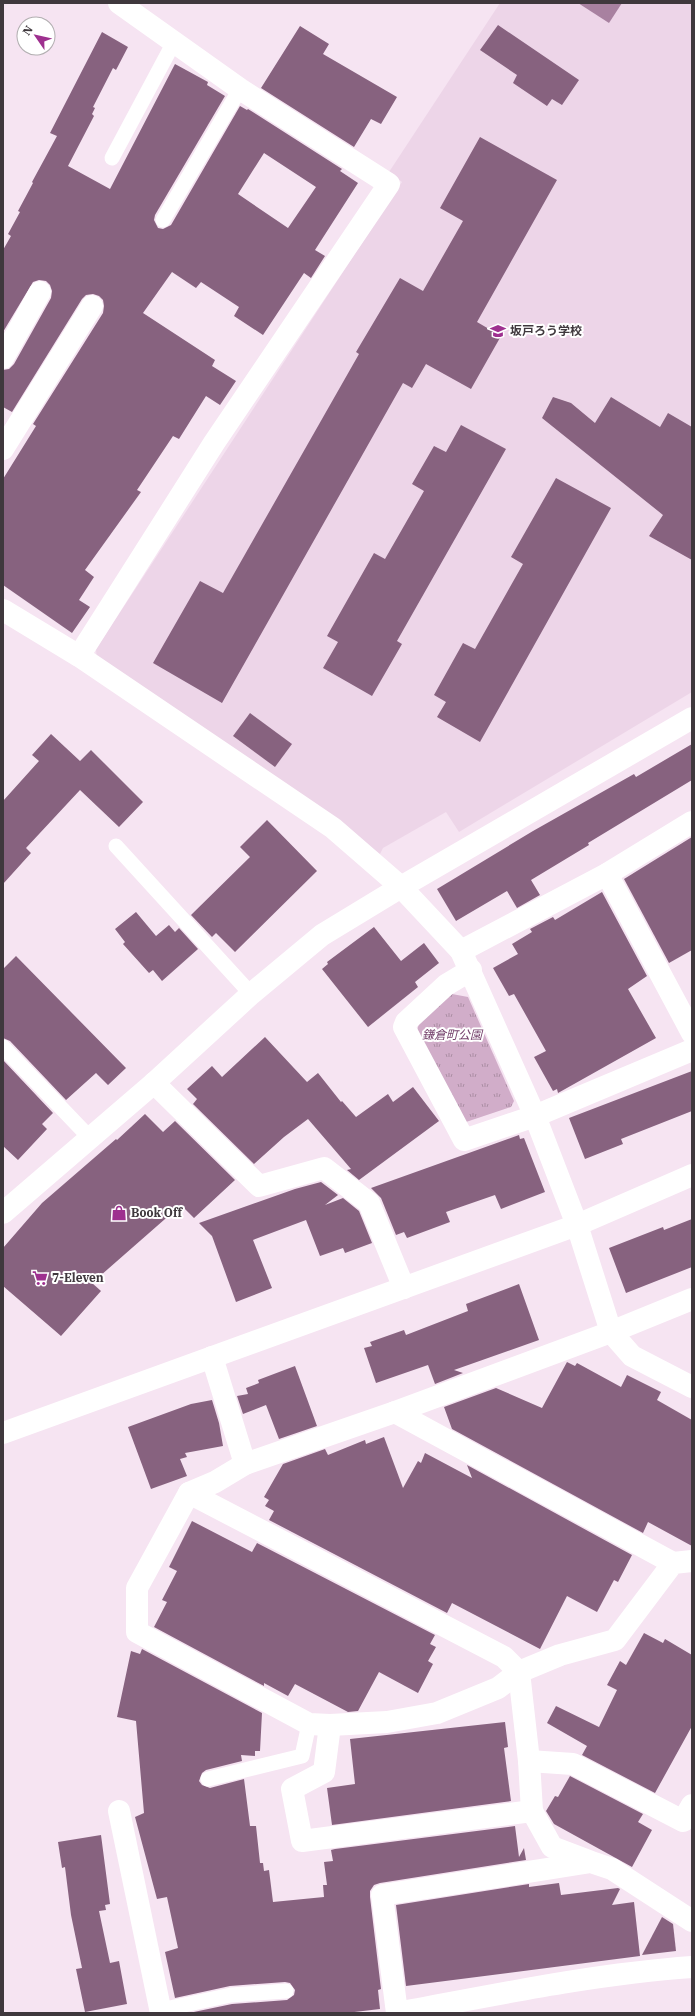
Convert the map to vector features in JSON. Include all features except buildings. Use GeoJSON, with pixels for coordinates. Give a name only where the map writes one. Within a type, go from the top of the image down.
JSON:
{"type":"FeatureCollection","features":[{"type":"Feature","properties":{"kind":"street"},"geometry":{"type":"LineString","coordinates":[[79,656],[214,444],[389,184],[240,89],[119,3]]}},
{"type":"Feature","properties":{"kind":"street"},"geometry":{"type":"LineString","coordinates":[[3,358],[40,292]]}},
{"type":"Feature","properties":{"kind":"street"},"geometry":{"type":"LineString","coordinates":[[3,449],[92,306]]}},
{"type":"Feature","properties":{"kind":"street"},"geometry":{"type":"LineString","coordinates":[[3,610],[79,656],[333,828],[401,886],[461,951],[471,970],[535,1116],[577,1225],[611,1332],[632,1356],[692,1388]]}},
{"type":"Feature","properties":{"kind":"street"},"geometry":{"type":"LineString","coordinates":[[3,1213],[154,1083],[251,994],[322,935],[401,886],[692,719]]}},
{"type":"Feature","properties":{"kind":"street"},"geometry":{"type":"LineString","coordinates":[[461,951],[607,874],[692,822]]}},
{"type":"Feature","properties":{"kind":"street"},"geometry":{"type":"LineString","coordinates":[[607,874],[692,1033]]}},
{"type":"Feature","properties":{"kind":"street"},"geometry":{"type":"LineString","coordinates":[[471,970],[446,985],[406,1022],[404,1027],[464,1140],[535,1116],[692,1050]]}},
{"type":"Feature","properties":{"kind":"street"},"geometry":{"type":"LineString","coordinates":[[154,1083],[259,1186],[324,1168],[369,1203],[404,1288]]}},
{"type":"Feature","properties":{"kind":"street"},"geometry":{"type":"LineString","coordinates":[[3,1433],[577,1225],[692,1176]]}},
{"type":"Feature","properties":{"kind":"street"},"geometry":{"type":"LineString","coordinates":[[395,1412],[682,1562],[615,1640],[560,1655],[519,1672],[498,1688],[437,1713],[387,1722],[330,1725],[309,1724],[137,1632],[137,1588],[189,1493],[215,1482],[245,1464],[395,1412],[611,1332],[692,1299]]}},
{"type":"Feature","properties":{"kind":"street"},"geometry":{"type":"LineString","coordinates":[[212,1357],[245,1464]]}},
{"type":"Feature","properties":{"kind":"street"},"geometry":{"type":"LineString","coordinates":[[189,1493],[504,1657],[519,1672],[529,1761],[532,1811],[552,1847],[612,1869],[692,1921]]}},
{"type":"Feature","properties":{"kind":"street"},"geometry":{"type":"LineString","coordinates":[[330,1725],[324,1772],[292,1789],[302,1841],[532,1811]]}},
{"type":"Feature","properties":{"kind":"street"},"geometry":{"type":"LineString","coordinates":[[529,1761],[573,1764],[683,1821],[692,1805]]}},
{"type":"Feature","properties":{"kind":"street"},"geometry":{"type":"LineString","coordinates":[[119,1811],[160,2011]]}},
{"type":"Feature","properties":{"kind":"street"},"geometry":{"type":"LineString","coordinates":[[591,1862],[382,1895],[397,2013],[648,1970],[692,1967]]}},
{"type":"Feature","properties":{"kind":"lane"},"geometry":{"type":"LineString","coordinates":[[112,158],[174,42]]}},
{"type":"Feature","properties":{"kind":"lane"},"geometry":{"type":"LineString","coordinates":[[163,220],[240,89]]}},
{"type":"Feature","properties":{"kind":"lane"},"geometry":{"type":"LineString","coordinates":[[116,846],[251,994]]}},
{"type":"Feature","properties":{"kind":"lane"},"geometry":{"type":"LineString","coordinates":[[3,1047],[90,1138]]}},
{"type":"Feature","properties":{"kind":"lane"},"geometry":{"type":"LineString","coordinates":[[208,1779],[302,1756],[309,1724]]}},
{"type":"Feature","properties":{"kind":"lane"},"geometry":{"type":"LineString","coordinates":[[160,2011],[231,1995],[286,1991]]}},
{"type":"Feature","properties":{"kind":"shaded area","name":"坂戸ろう学校"},"geometry":{"type":"Polygon","coordinates":[[[500,3],[692,3],[692,692],[459,832],[446,812],[383,848],[380,854],[97,660],[96,649],[402,182],[389,172],[500,3]]]}},
{"type":"Feature","properties":{"kind":"shaded area"},"geometry":{"type":"Polygon","coordinates":[[[578,3],[622,3],[609,23],[578,3]]]}},
{"type":"Feature","properties":{"kind":"green space","name":"鎌倉町公園"},"geometry":{"type":"Polygon","coordinates":[[[452,994],[468,997],[514,1101],[511,1107],[466,1122],[416,1034],[420,1020],[452,994]]]}},
{"type":"Feature","properties":{"kind":"place","name":"坂戸ろう学校"},"geometry":{"type":"Point","coordinates":[498,331]}},
{"type":"Feature","properties":{"kind":"place","name":"Book Off"},"geometry":{"type":"Point","coordinates":[119,1213]}},
{"type":"Feature","properties":{"kind":"place","name":"7-Eleven"},"geometry":{"type":"Point","coordinates":[40,1278]}}]}
